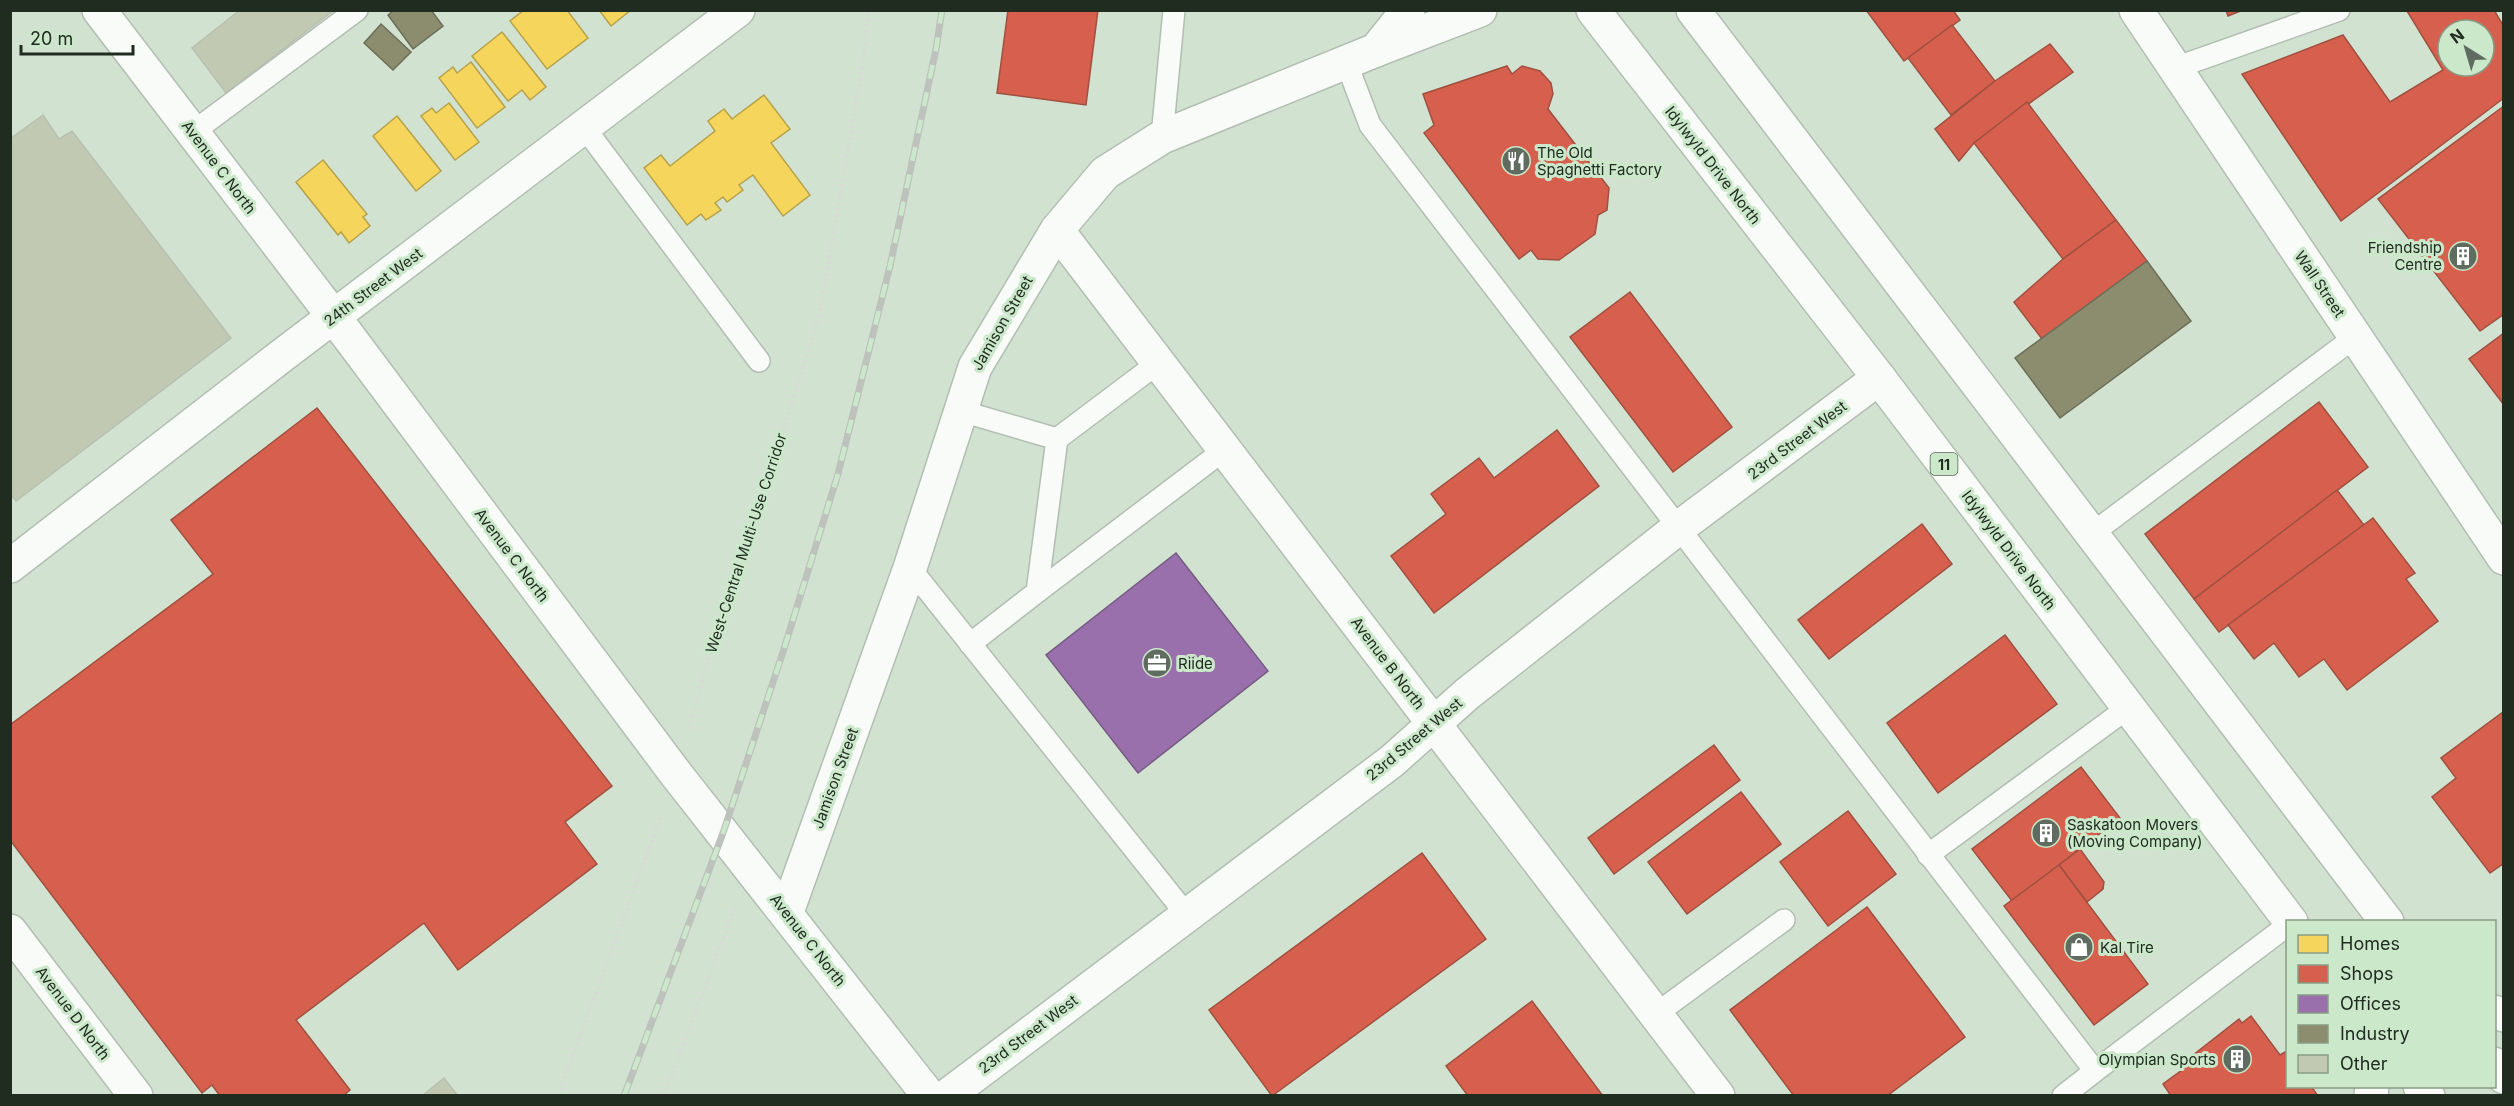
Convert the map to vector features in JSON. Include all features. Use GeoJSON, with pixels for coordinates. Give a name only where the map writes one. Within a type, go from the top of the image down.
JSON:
{"type":"FeatureCollection","features":[{"type":"Feature","properties":{"kind":"street","name":"Avenue C North"},"geometry":{"type":"LineString","coordinates":[[99,10],[334,317],[676,774],[929,1095]]}},
{"type":"Feature","properties":{"kind":"street","name":"24th Street West"},"geometry":{"type":"LineString","coordinates":[[10,566],[738,10]]}},
{"type":"Feature","properties":{"kind":"street"},"geometry":{"type":"LineString","coordinates":[[1376,50],[1408,10]]}},
{"type":"Feature","properties":{"kind":"street","name":"Jamison Street"},"geometry":{"type":"LineString","coordinates":[[787,912],[910,568],[975,367],[1057,230],[1105,173],[1162,137],[1480,10]]}},
{"type":"Feature","properties":{"kind":"street","name":"Idylwyld Drive North"},"geometry":{"type":"LineString","coordinates":[[1593,10],[1878,378],[2290,920]]}},
{"type":"Feature","properties":{"kind":"street"},"geometry":{"type":"LineString","coordinates":[[1693,10],[2090,535],[2386,920]]}},
{"type":"Feature","properties":{"kind":"street","name":"Wall Street"},"geometry":{"type":"LineString","coordinates":[[2136,10],[2504,558]]}},
{"type":"Feature","properties":{"kind":"street","name":"Avenue B North"},"geometry":{"type":"LineString","coordinates":[[1057,230],[1718,1095]]}},
{"type":"Feature","properties":{"kind":"street","name":"23rd Street West"},"geometry":{"type":"LineString","coordinates":[[946,1095],[1392,761],[1467,694],[1677,529],[1878,378]]}},
{"type":"Feature","properties":{"kind":"street","name":"Avenue D North"},"geometry":{"type":"LineString","coordinates":[[10,931],[136,1095]]}},
{"type":"Feature","properties":{"kind":"lane"},"geometry":{"type":"LineString","coordinates":[[193,132],[357,10]]}},
{"type":"Feature","properties":{"kind":"lane"},"geometry":{"type":"LineString","coordinates":[[1162,137],[1174,10]]}},
{"type":"Feature","properties":{"kind":"lane"},"geometry":{"type":"LineString","coordinates":[[2175,68],[2338,10]]}},
{"type":"Feature","properties":{"kind":"lane"},"geometry":{"type":"LineString","coordinates":[[1346,62],[1370,125],[2094,1071]]}},
{"type":"Feature","properties":{"kind":"lane"},"geometry":{"type":"LineString","coordinates":[[584,127],[759,360]]}},
{"type":"Feature","properties":{"kind":"lane"},"geometry":{"type":"LineString","coordinates":[[2090,535],[2355,337]]}},
{"type":"Feature","properties":{"kind":"lane"},"geometry":{"type":"LineString","coordinates":[[1037,592],[1057,439],[1158,363]]}},
{"type":"Feature","properties":{"kind":"lane"},"geometry":{"type":"LineString","coordinates":[[961,411],[1057,439]]}},
{"type":"Feature","properties":{"kind":"lane"},"geometry":{"type":"LineString","coordinates":[[970,644],[1224,450]]}},
{"type":"Feature","properties":{"kind":"lane"},"geometry":{"type":"LineString","coordinates":[[910,568],[1186,914]]}},
{"type":"Feature","properties":{"kind":"lane"},"geometry":{"type":"LineString","coordinates":[[1928,855],[2129,707]]}},
{"type":"Feature","properties":{"kind":"lane"},"geometry":{"type":"LineString","coordinates":[[1656,1014],[1784,920]]}},
{"type":"Feature","properties":{"kind":"lane"},"geometry":{"type":"LineString","coordinates":[[2063,1095],[2286,927]]}},
{"type":"Feature","properties":{"kind":"path","name":"West-Central Multi-Use Corridor"},"geometry":{"type":"LineString","coordinates":[[558,1095],[676,774],[724,600],[794,401],[820,312],[862,69],[868,10]]}},
{"type":"Feature","properties":{"kind":"path"},"geometry":{"type":"LineString","coordinates":[[664,1095],[750,866]]}},
{"type":"Feature","properties":{"kind":"building: Homes"},"geometry":{"type":"Polygon","coordinates":[[[524,10],[567,10],[588,38],[547,69],[510,21],[524,10]]]}},
{"type":"Feature","properties":{"kind":"building: Homes"},"geometry":{"type":"Polygon","coordinates":[[[599,10],[631,10],[611,26],[599,10]]]}},
{"type":"Feature","properties":{"kind":"building: Homes"},"geometry":{"type":"Polygon","coordinates":[[[502,32],[546,87],[530,100],[522,90],[508,101],[472,56],[502,32]]]}},
{"type":"Feature","properties":{"kind":"building: Homes"},"geometry":{"type":"Polygon","coordinates":[[[471,62],[505,107],[477,128],[439,78],[453,67],[457,73],[471,62]]]}},
{"type":"Feature","properties":{"kind":"building: Homes"},"geometry":{"type":"Polygon","coordinates":[[[764,95],[790,129],[771,143],[810,195],[783,216],[753,175],[739,185],[743,190],[727,202],[723,197],[715,203],[721,210],[706,220],[701,214],[687,225],[644,168],[661,155],[670,166],[715,131],[708,121],[724,109],[732,119],[764,95]]]}},
{"type":"Feature","properties":{"kind":"building: Homes"},"geometry":{"type":"Polygon","coordinates":[[[449,103],[479,142],[455,160],[421,116],[432,108],[436,113],[449,103]]]}},
{"type":"Feature","properties":{"kind":"building: Homes"},"geometry":{"type":"Polygon","coordinates":[[[397,116],[441,171],[416,191],[373,136],[397,116]]]}},
{"type":"Feature","properties":{"kind":"building: Homes"},"geometry":{"type":"Polygon","coordinates":[[[323,160],[367,214],[363,217],[370,226],[349,243],[341,232],[338,235],[296,182],[323,160]]]}},
{"type":"Feature","properties":{"kind":"building: Shops"},"geometry":{"type":"Polygon","coordinates":[[[1008,10],[1098,10],[1086,105],[997,93],[1008,10]]]}},
{"type":"Feature","properties":{"kind":"building: Shops"},"geometry":{"type":"Polygon","coordinates":[[[1866,10],[1953,10],[1960,20],[1904,61],[1866,10]]]}},
{"type":"Feature","properties":{"kind":"building: Shops"},"geometry":{"type":"Polygon","coordinates":[[[2226,10],[2243,10],[2228,16],[2226,10]]]}},
{"type":"Feature","properties":{"kind":"building: Shops"},"geometry":{"type":"Polygon","coordinates":[[[2494,10],[2504,27],[2504,98],[2341,221],[2242,74],[2343,35],[2390,102],[2436,74],[2436,78],[2496,78],[2496,18],[2436,18],[2436,59],[2407,11],[2494,10]]]}},
{"type":"Feature","properties":{"kind":"building: Shops"},"geometry":{"type":"Polygon","coordinates":[[[1952,25],[1995,81],[1951,115],[1908,58],[1952,25]]]}},
{"type":"Feature","properties":{"kind":"building: Shops"},"geometry":{"type":"Polygon","coordinates":[[[2050,44],[2073,72],[1974,143],[1959,161],[1935,129],[1995,81],[2050,44]]]}},
{"type":"Feature","properties":{"kind":"building: Shops","name":"The Old Spaghetti Factory"},"geometry":{"type":"Polygon","coordinates":[[[1507,66],[1512,74],[1522,66],[1540,71],[1551,83],[1553,94],[1548,109],[1609,188],[1607,210],[1598,215],[1595,234],[1559,260],[1538,259],[1531,250],[1519,259],[1424,133],[1434,125],[1423,94],[1507,66]]]}},
{"type":"Feature","properties":{"kind":"building: Shops"},"geometry":{"type":"Polygon","coordinates":[[[2027,102],[2116,220],[2063,259],[1974,143],[2027,102]]]}},
{"type":"Feature","properties":{"kind":"building: Shops","name":"Friendship Centre"},"geometry":{"type":"Polygon","coordinates":[[[2504,106],[2504,314],[2480,331],[2378,199],[2504,106]]]}},
{"type":"Feature","properties":{"kind":"building: Shops"},"geometry":{"type":"Polygon","coordinates":[[[2116,220],[2147,261],[2042,339],[2014,302],[2063,259],[2116,220]]]}},
{"type":"Feature","properties":{"kind":"building: Shops"},"geometry":{"type":"Polygon","coordinates":[[[1630,292],[1732,427],[1673,472],[1570,337],[1630,292]]]}},
{"type":"Feature","properties":{"kind":"building: Shops"},"geometry":{"type":"Polygon","coordinates":[[[2504,333],[2504,405],[2469,359],[2504,333]]]}},
{"type":"Feature","properties":{"kind":"building: Shops"},"geometry":{"type":"Polygon","coordinates":[[[2319,402],[2368,467],[2194,599],[2145,534],[2319,402]]]}},
{"type":"Feature","properties":{"kind":"building: Shops"},"geometry":{"type":"Polygon","coordinates":[[[317,408],[612,786],[565,822],[597,864],[458,970],[424,923],[296,1020],[350,1090],[343,1096],[220,1096],[212,1085],[202,1093],[10,840],[10,725],[213,574],[171,520],[317,408]]]}},
{"type":"Feature","properties":{"kind":"building: Shops"},"geometry":{"type":"Polygon","coordinates":[[[1557,430],[1599,486],[1434,613],[1391,556],[1446,514],[1431,494],[1479,458],[1494,478],[1557,430]]]}},
{"type":"Feature","properties":{"kind":"building: Shops"},"geometry":{"type":"Polygon","coordinates":[[[2337,490],[2364,525],[2219,632],[2194,599],[2337,490]]]}},
{"type":"Feature","properties":{"kind":"building: Shops"},"geometry":{"type":"Polygon","coordinates":[[[2373,518],[2415,573],[2406,579],[2438,621],[2347,690],[2324,659],[2299,677],[2274,643],[2254,659],[2228,625],[2373,518]]]}},
{"type":"Feature","properties":{"kind":"building: Shops"},"geometry":{"type":"Polygon","coordinates":[[[1922,524],[1952,564],[1829,659],[1798,620],[1922,524]]]}},
{"type":"Feature","properties":{"kind":"building: Shops"},"geometry":{"type":"Polygon","coordinates":[[[2005,635],[2057,704],[1938,793],[1887,723],[2005,635]]]}},
{"type":"Feature","properties":{"kind":"building: Shops"},"geometry":{"type":"Polygon","coordinates":[[[2503,712],[2504,863],[2490,873],[2432,797],[2456,778],[2441,758],[2503,712]]]}},
{"type":"Feature","properties":{"kind":"building: Shops"},"geometry":{"type":"Polygon","coordinates":[[[1714,745],[1740,780],[1614,874],[1588,838],[1714,745]]]}},
{"type":"Feature","properties":{"kind":"building: Shops","name":"Saskatoon Movers (Moving Company)"},"geometry":{"type":"Polygon","coordinates":[[[2081,767],[2120,818],[2012,901],[1972,849],[2081,767]]]}},
{"type":"Feature","properties":{"kind":"building: Shops"},"geometry":{"type":"Polygon","coordinates":[[[1741,792],[1781,844],[1687,914],[1648,862],[1741,792]]]}},
{"type":"Feature","properties":{"kind":"building: Shops"},"geometry":{"type":"Polygon","coordinates":[[[1848,811],[1896,874],[1828,926],[1780,862],[1848,811]]]}},
{"type":"Feature","properties":{"kind":"building: Shops"},"geometry":{"type":"Polygon","coordinates":[[[2080,849],[2104,882],[2103,889],[2087,902],[2059,865],[2080,849]]]}},
{"type":"Feature","properties":{"kind":"building: Shops"},"geometry":{"type":"Polygon","coordinates":[[[1422,853],[1486,939],[1272,1096],[1209,1010],[1422,853]]]}},
{"type":"Feature","properties":{"kind":"building: Shops"},"geometry":{"type":"Polygon","coordinates":[[[2059,865],[2148,984],[2094,1025],[2004,906],[2059,865]]]}},
{"type":"Feature","properties":{"kind":"building: Shops"},"geometry":{"type":"Polygon","coordinates":[[[1867,907],[1965,1037],[1887,1096],[1794,1096],[1730,1010],[1867,907]]]}},
{"type":"Feature","properties":{"kind":"building: Shops"},"geometry":{"type":"Polygon","coordinates":[[[1532,1001],[1603,1096],[1468,1096],[1446,1066],[1532,1001]]]}},
{"type":"Feature","properties":{"kind":"building: Shops","name":"Olympian Sports"},"geometry":{"type":"Polygon","coordinates":[[[2251,1016],[2280,1055],[2286,1053],[2286,1088],[2312,1088],[2318,1096],[2171,1096],[2163,1084],[2186,1067],[2183,1063],[2239,1019],[2242,1023],[2251,1016]]]}},
{"type":"Feature","properties":{"kind":"building: Offices","name":"Riide"},"geometry":{"type":"Polygon","coordinates":[[[1176,553],[1268,671],[1138,773],[1046,655],[1176,553]]]}},
{"type":"Feature","properties":{"kind":"building: Industry"},"geometry":{"type":"Polygon","coordinates":[[[394,10],[431,10],[443,26],[413,49],[388,15],[394,10]]]}},
{"type":"Feature","properties":{"kind":"building: Industry"},"geometry":{"type":"Polygon","coordinates":[[[381,24],[411,52],[393,70],[364,43],[381,24]]]}},
{"type":"Feature","properties":{"kind":"building: Industry"},"geometry":{"type":"Polygon","coordinates":[[[2147,261],[2191,321],[2060,418],[2015,358],[2147,261]]]}},
{"type":"Feature","properties":{"kind":"building: Other"},"geometry":{"type":"Polygon","coordinates":[[[240,10],[334,10],[226,93],[192,48],[240,10]]]}},
{"type":"Feature","properties":{"kind":"building: Other"},"geometry":{"type":"Polygon","coordinates":[[[43,115],[59,139],[72,131],[231,338],[16,501],[10,494],[10,139],[43,115]]]}},
{"type":"Feature","properties":{"kind":"building: Other"},"geometry":{"type":"Polygon","coordinates":[[[444,1078],[458,1096],[422,1096],[444,1078]]]}},
{"type":"Feature","properties":{"kind":"railway"},"geometry":{"type":"LineString","coordinates":[[624,1096],[723,833],[783,652],[838,474],[890,266],[936,49],[942,10]]}},
{"type":"Feature","properties":{"kind":"place","name":"The Old Spaghetti Factory"},"geometry":{"type":"Point","coordinates":[1516,161]}},
{"type":"Feature","properties":{"kind":"place","name":"Friendship Centre"},"geometry":{"type":"Point","coordinates":[2463,256]}},
{"type":"Feature","properties":{"kind":"place","name":"Riide"},"geometry":{"type":"Point","coordinates":[1157,663]}},
{"type":"Feature","properties":{"kind":"place","name":"Saskatoon Movers (Moving Company)"},"geometry":{"type":"Point","coordinates":[2046,833]}},
{"type":"Feature","properties":{"kind":"place","name":"Kal Tire"},"geometry":{"type":"Point","coordinates":[2079,947]}},
{"type":"Feature","properties":{"kind":"place","name":"Olympian Sports"},"geometry":{"type":"Point","coordinates":[2237,1059]}}]}
